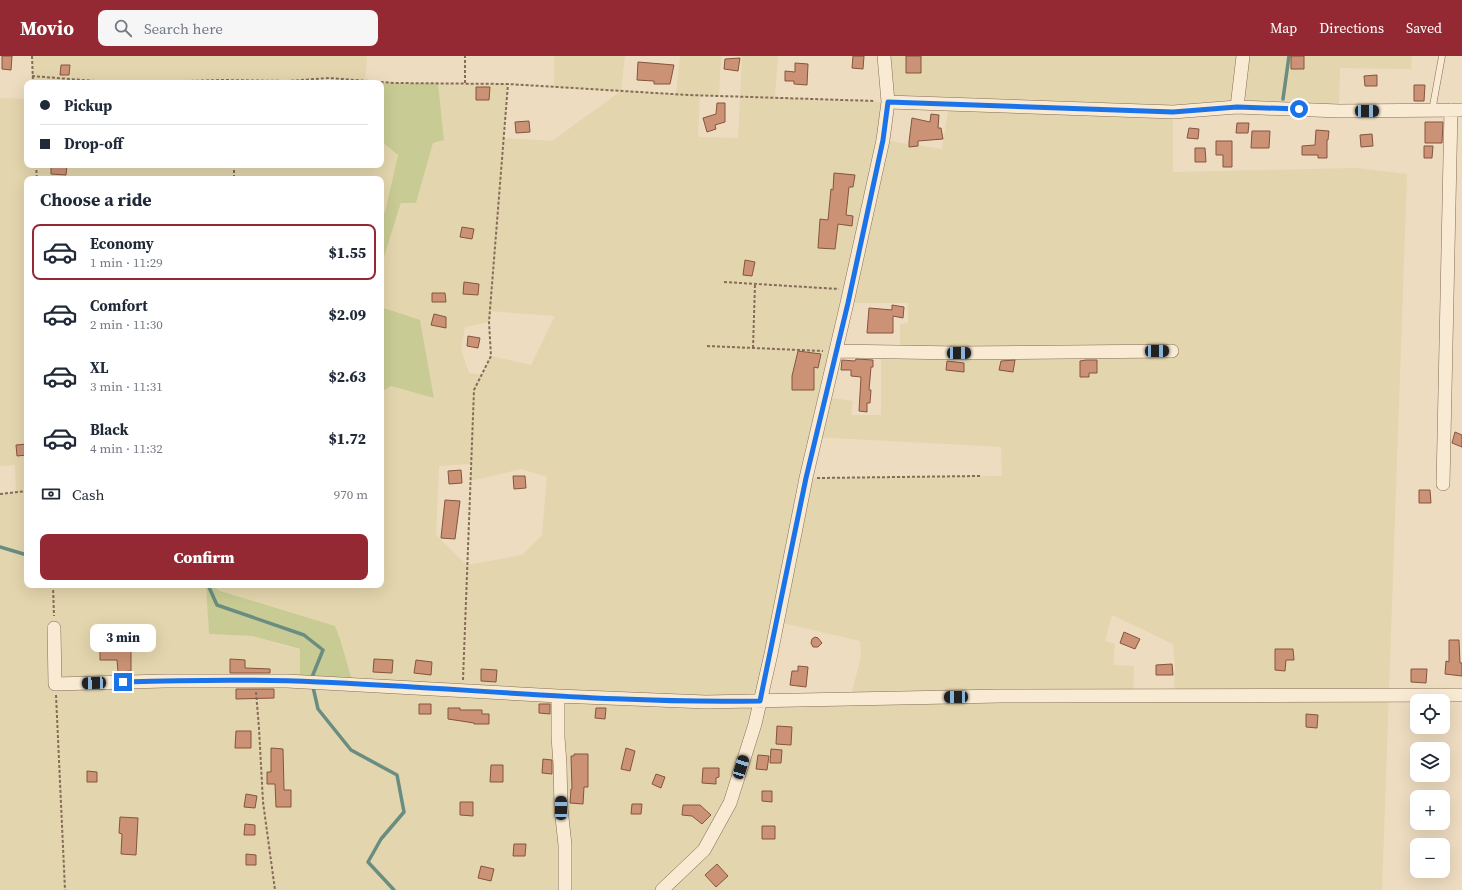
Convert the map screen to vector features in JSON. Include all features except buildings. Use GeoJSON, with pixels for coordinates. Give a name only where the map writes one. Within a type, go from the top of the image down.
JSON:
{"type":"FeatureCollection","features":[{"type":"Feature","properties":{"kind":"street"},"geometry":{"type":"LineString","coordinates":[[662,890],[704,850],[730,803],[755,724],[806,478],[883,140],[888,102],[884,56]]}},
{"type":"Feature","properties":{"kind":"street"},"geometry":{"type":"LineString","coordinates":[[1237,107],[1243,56]]}},
{"type":"Feature","properties":{"kind":"street"},"geometry":{"type":"LineString","coordinates":[[888,102],[1173,112],[1237,107],[1339,111],[1456,110],[1443,484]]}},
{"type":"Feature","properties":{"kind":"street"},"geometry":{"type":"LineString","coordinates":[[836,351],[959,353],[1172,351]]}},
{"type":"Feature","properties":{"kind":"street"},"geometry":{"type":"LineString","coordinates":[[54,628],[56,684],[254,680],[318,682],[558,696],[706,702],[1160,695],[1462,695]]}},
{"type":"Feature","properties":{"kind":"street"},"geometry":{"type":"LineString","coordinates":[[558,696],[561,808],[565,845],[565,890]]}},
{"type":"Feature","properties":{"kind":"lane"},"geometry":{"type":"LineString","coordinates":[[1432,111],[1442,56]]}},
{"type":"Feature","properties":{"kind":"path"},"geometry":{"type":"LineString","coordinates":[[32,56],[33,80]]}},
{"type":"Feature","properties":{"kind":"path"},"geometry":{"type":"LineString","coordinates":[[464,83],[465,56]]}},
{"type":"Feature","properties":{"kind":"path"},"geometry":{"type":"LineString","coordinates":[[32,76],[83,80]]}},
{"type":"Feature","properties":{"kind":"path"},"geometry":{"type":"LineString","coordinates":[[301,80],[328,78],[355,80]]}},
{"type":"Feature","properties":{"kind":"path"},"geometry":{"type":"LineString","coordinates":[[384,82],[508,84],[688,95],[888,102]]}},
{"type":"Feature","properties":{"kind":"path"},"geometry":{"type":"LineString","coordinates":[[463,691],[474,390],[491,356],[489,322],[508,84]]}},
{"type":"Feature","properties":{"kind":"path"},"geometry":{"type":"LineString","coordinates":[[724,282],[850,289]]}},
{"type":"Feature","properties":{"kind":"path"},"geometry":{"type":"LineString","coordinates":[[753,348],[755,284]]}},
{"type":"Feature","properties":{"kind":"path"},"geometry":{"type":"LineString","coordinates":[[707,346],[836,351]]}},
{"type":"Feature","properties":{"kind":"path"},"geometry":{"type":"LineString","coordinates":[[806,478],[980,476]]}},
{"type":"Feature","properties":{"kind":"path"},"geometry":{"type":"LineString","coordinates":[[0,494],[24,491]]}},
{"type":"Feature","properties":{"kind":"path"},"geometry":{"type":"LineString","coordinates":[[53,588],[54,628]]}},
{"type":"Feature","properties":{"kind":"path"},"geometry":{"type":"LineString","coordinates":[[254,680],[259,728],[263,802],[275,890]]}},
{"type":"Feature","properties":{"kind":"path"},"geometry":{"type":"LineString","coordinates":[[56,684],[65,890]]}},
{"type":"Feature","properties":{"kind":"shaded area"},"geometry":{"type":"Polygon","coordinates":[[[32,56],[367,56],[365,80],[328,78],[301,80],[33,80],[32,56]]]}},
{"type":"Feature","properties":{"kind":"shaded area"},"geometry":{"type":"Polygon","coordinates":[[[554,56],[625,56],[621,91],[554,87],[554,56]]]}},
{"type":"Feature","properties":{"kind":"shaded area"},"geometry":{"type":"Polygon","coordinates":[[[680,56],[721,56],[719,96],[700,95],[698,137],[738,138],[742,56],[778,56],[775,97],[887,102],[884,56],[1412,56],[1411,69],[1340,68],[1339,111],[1173,112],[1173,172],[1356,168],[1407,174],[1382,890],[0,890],[0,494],[16,492],[15,465],[0,466],[0,98],[24,99],[24,168],[384,168],[384,143],[398,155],[384,212],[384,176],[24,176],[24,588],[207,588],[209,634],[252,636],[300,650],[352,684],[215,588],[384,588],[384,390],[390,386],[434,397],[420,321],[384,308],[384,258],[402,202],[416,203],[433,143],[444,140],[438,83],[508,84],[504,138],[552,141],[621,91],[676,94],[680,56]],[[888,102],[883,140],[942,149],[949,104],[888,102]],[[848,303],[825,397],[853,401],[851,415],[881,415],[881,352],[900,352],[900,324],[908,323],[908,303],[848,303]],[[490,311],[489,322],[465,327],[461,349],[469,373],[482,375],[491,356],[531,365],[555,316],[490,311]],[[816,437],[806,478],[1002,476],[1001,447],[816,437]],[[471,464],[439,466],[436,535],[467,565],[522,555],[542,535],[547,477],[521,469],[471,481],[471,464]],[[1112,615],[1105,641],[1115,644],[1113,665],[1134,666],[1133,695],[1174,695],[1175,668],[1173,644],[1112,615]],[[778,622],[761,701],[850,699],[861,657],[860,641],[778,622]]]}},
{"type":"Feature","properties":{"kind":"green space"},"geometry":{"type":"Polygon","coordinates":[[[384,82],[438,83],[444,140],[433,143],[416,203],[401,203],[384,257],[384,212],[398,155],[384,143],[384,82]]]}},
{"type":"Feature","properties":{"kind":"green space"},"geometry":{"type":"Polygon","coordinates":[[[384,308],[420,320],[434,398],[391,386],[384,390],[384,308]]]}},
{"type":"Feature","properties":{"kind":"green space"},"geometry":{"type":"Polygon","coordinates":[[[206,588],[216,588],[220,591],[335,626],[353,684],[300,682],[300,649],[252,636],[209,634],[206,588]]]}},
{"type":"Feature","properties":{"kind":"waterway"},"geometry":{"type":"LineString","coordinates":[[1283,99],[1289,56]]}},
{"type":"Feature","properties":{"kind":"waterway"},"geometry":{"type":"LineString","coordinates":[[0,547],[24,554]]}},
{"type":"Feature","properties":{"kind":"waterway"},"geometry":{"type":"LineString","coordinates":[[209,588],[217,605],[304,635],[323,650],[312,677]]}},
{"type":"Feature","properties":{"kind":"waterway"},"geometry":{"type":"LineString","coordinates":[[313,687],[318,709],[351,750],[397,775],[404,812],[381,839],[368,862],[394,890]]}},
{"type":"Feature","properties":{"kind":"route"},"geometry":{"type":"LineString","coordinates":[[123,682],[242,680],[318,682],[582,697],[706,702],[760,701],[771,654],[806,478],[848,303],[883,140],[888,102],[1173,112],[1237,107],[1299,109]]}}]}
